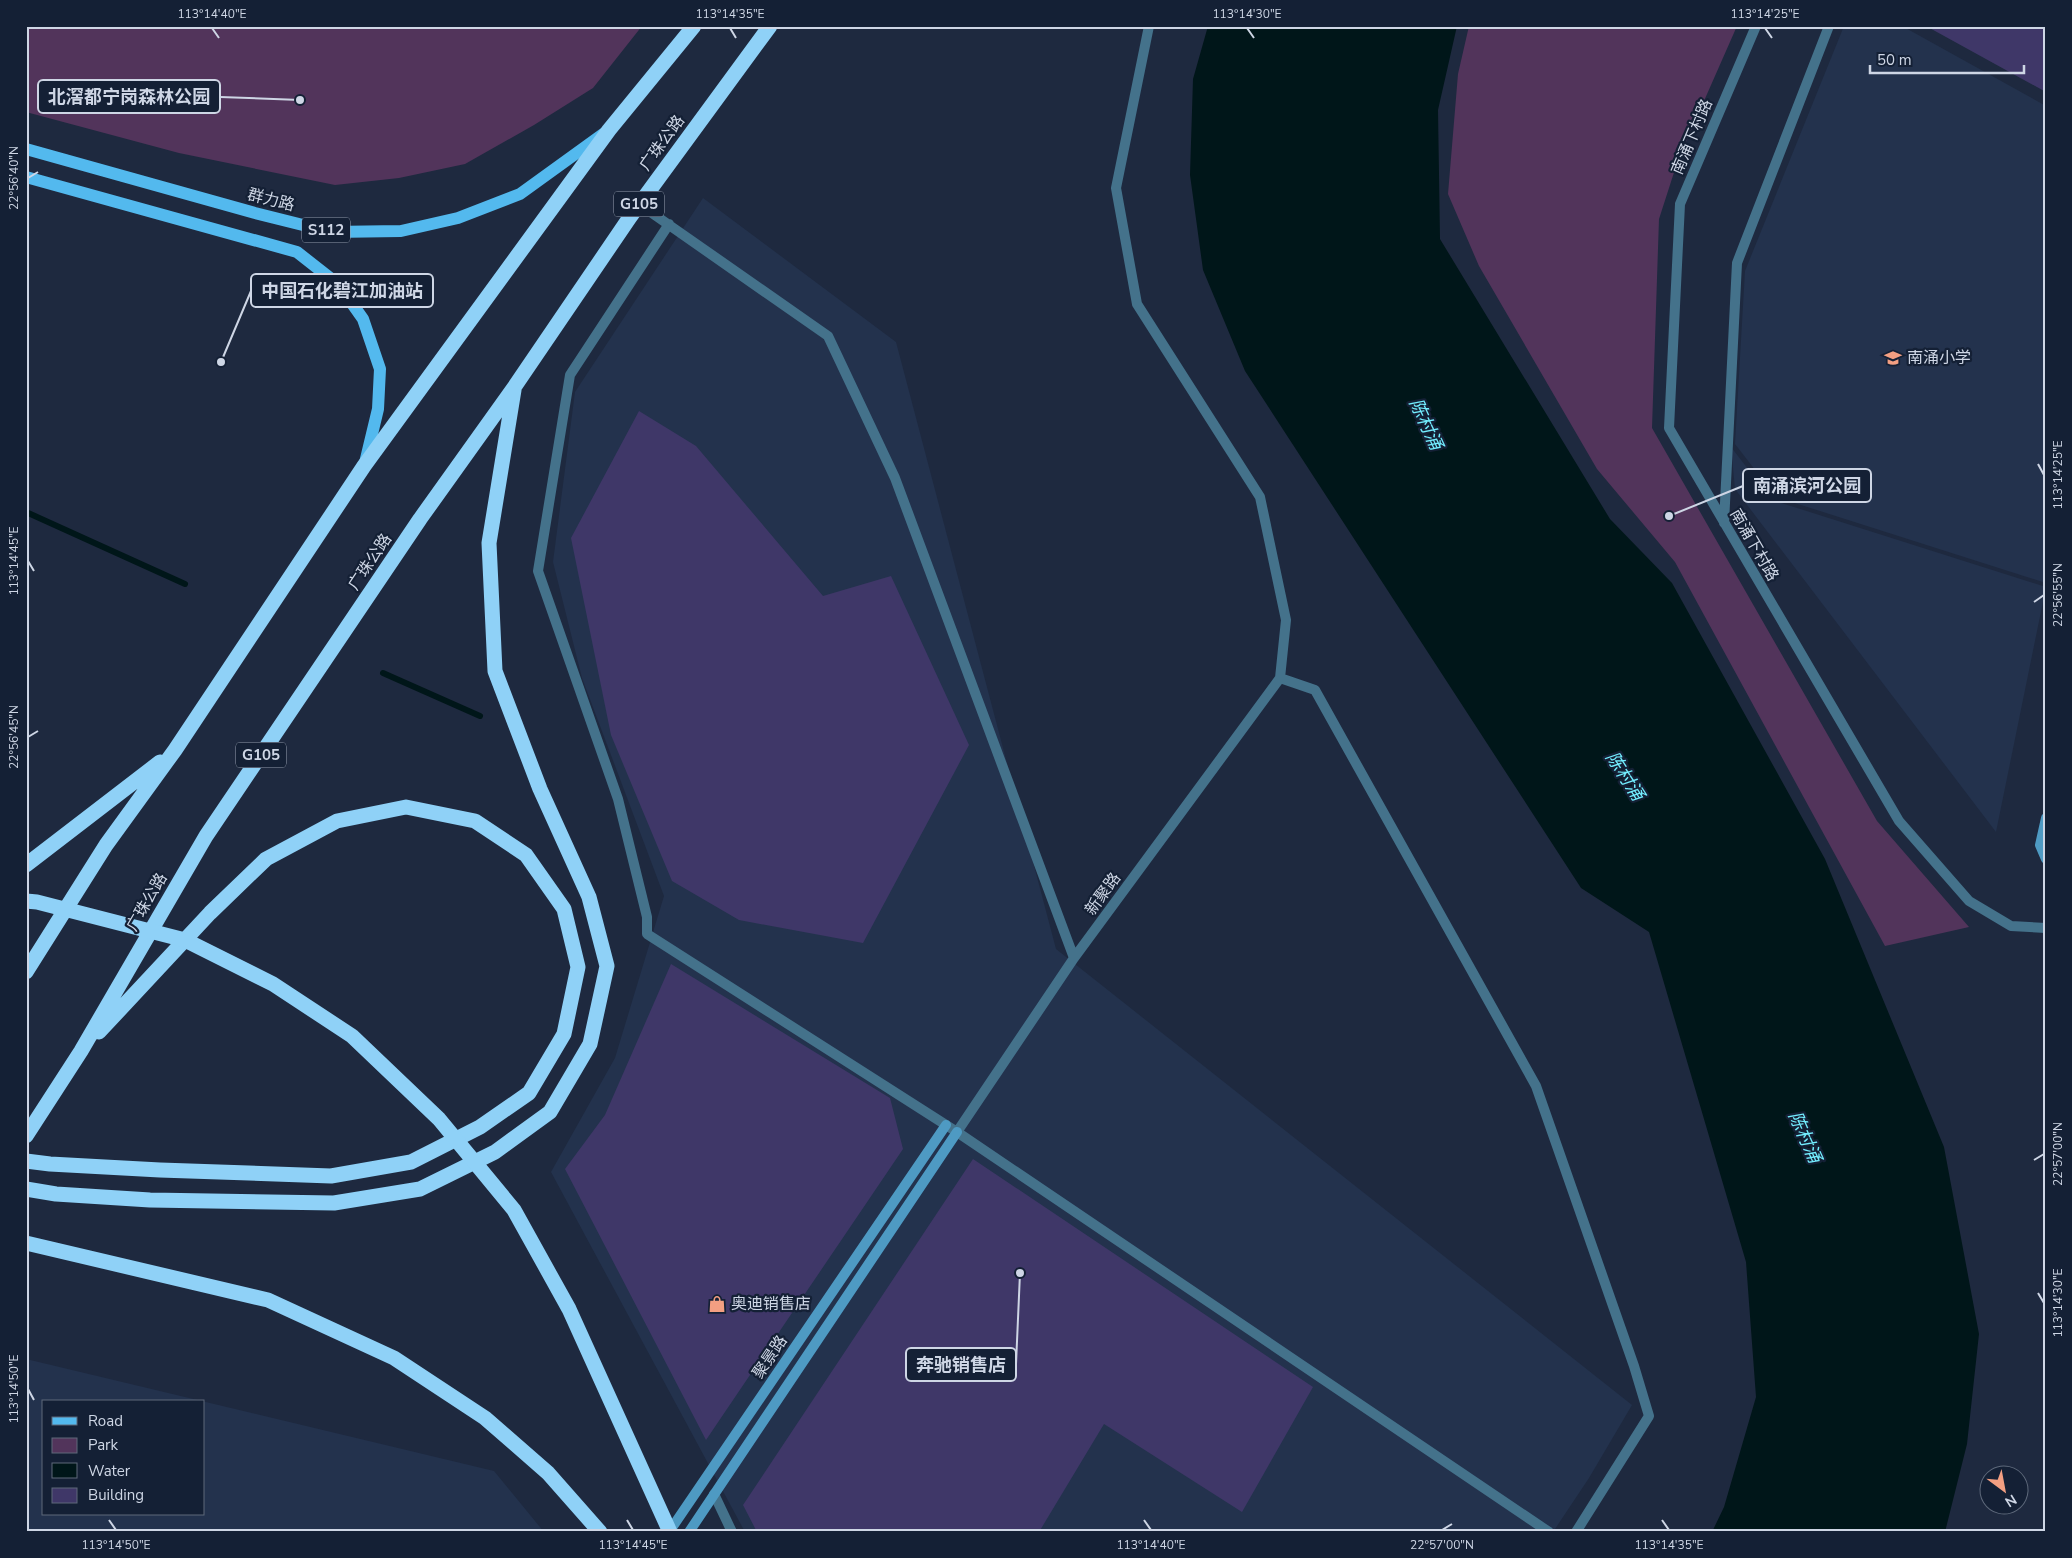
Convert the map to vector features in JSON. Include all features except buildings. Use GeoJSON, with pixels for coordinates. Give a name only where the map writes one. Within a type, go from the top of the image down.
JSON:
{"type":"FeatureCollection","features":[{"type":"Feature","properties":{"kind":"highway"},"geometry":{"type":"LineString","coordinates":[[26,972],[106,845],[175,750],[364,466],[609,130],[694,26]]}},
{"type":"Feature","properties":{"kind":"highway","name":"广珠公路"},"geometry":{"type":"LineString","coordinates":[[26,1136],[82,1051],[206,836],[420,519],[515,386],[639,204],[770,26]]}},
{"type":"Feature","properties":{"kind":"highway"},"geometry":{"type":"LineString","coordinates":[[26,1189],[56,1194],[150,1200],[334,1203],[420,1189],[495,1152],[550,1112],[590,1044],[607,966],[589,897],[540,789],[495,671],[489,543],[515,386]]}},
{"type":"Feature","properties":{"kind":"highway"},"geometry":{"type":"LineString","coordinates":[[26,866],[175,750]]}},
{"type":"Feature","properties":{"kind":"highway"},"geometry":{"type":"LineString","coordinates":[[26,1161],[160,1170],[331,1176],[411,1162],[480,1128],[529,1093],[564,1034],[578,967],[564,908],[526,855],[475,821],[406,808],[337,821],[266,859],[210,913],[82,1051]]}},
{"type":"Feature","properties":{"kind":"highway"},"geometry":{"type":"LineString","coordinates":[[26,901],[46,904],[185,940],[273,984],[352,1036],[439,1119],[519,1218],[569,1309],[670,1532]]}},
{"type":"Feature","properties":{"kind":"highway"},"geometry":{"type":"LineString","coordinates":[[26,1243],[268,1300],[394,1358],[486,1418],[548,1473],[600,1532]]}},
{"type":"Feature","properties":{"kind":"main road","name":"群力路"},"geometry":{"type":"LineString","coordinates":[[26,150],[331,232],[401,231],[458,218],[520,194],[609,130]]}},
{"type":"Feature","properties":{"kind":"main road","name":"S112"},"geometry":{"type":"LineString","coordinates":[[26,177],[298,252],[339,285],[363,319],[380,368],[378,410],[364,466]]}},
{"type":"Feature","properties":{"kind":"street"},"geometry":{"type":"LineString","coordinates":[[1149,26],[1116,188],[1137,304],[1260,497],[1286,620],[1280,678],[1315,690],[1536,1086],[1634,1366],[1649,1416],[1576,1532]]}},
{"type":"Feature","properties":{"kind":"street","name":"南涌下村路"},"geometry":{"type":"LineString","coordinates":[[1756,26],[1680,204],[1669,428],[1898,821],[1969,901],[2011,926],[2046,928]]}},
{"type":"Feature","properties":{"kind":"street"},"geometry":{"type":"LineString","coordinates":[[1724,524],[1738,264],[1829,26]]}},
{"type":"Feature","properties":{"kind":"street"},"geometry":{"type":"LineString","coordinates":[[639,204],[828,336],[895,478],[1074,958]]}},
{"type":"Feature","properties":{"kind":"street"},"geometry":{"type":"LineString","coordinates":[[669,224],[570,375],[538,571],[618,799],[647,917],[647,934],[957,1132],[1549,1532]]}},
{"type":"Feature","properties":{"kind":"street","name":"新聚路"},"geometry":{"type":"LineString","coordinates":[[957,1132],[1074,958],[1280,678]]}},
{"type":"Feature","properties":{"kind":"street"},"geometry":{"type":"LineString","coordinates":[[2046,818],[2040,845],[2046,859]]}},
{"type":"Feature","properties":{"kind":"street","name":"聚景路"},"geometry":{"type":"LineString","coordinates":[[670,1532],[946,1125]]}},
{"type":"Feature","properties":{"kind":"street","name":"聚景路"},"geometry":{"type":"LineString","coordinates":[[689,1532],[957,1132]]}},
{"type":"Feature","properties":{"kind":"street"},"geometry":{"type":"LineString","coordinates":[[714,1494],[732,1532]]}},
{"type":"Feature","properties":{"kind":"shaded area","name":"南涌小学"},"geometry":{"type":"Polygon","coordinates":[[[1844,26],[1902,26],[2046,106],[2046,583],[1776,497],[1735,444],[1745,271],[1844,26]]]}},
{"type":"Feature","properties":{"kind":"shaded area"},"geometry":{"type":"Polygon","coordinates":[[[703,198],[896,342],[1056,949],[1632,1405],[1589,1478],[1553,1532],[745,1532],[551,1172],[615,1058],[664,896],[582,678],[553,562],[575,392],[703,198]]]}},
{"type":"Feature","properties":{"kind":"shaded area"},"geometry":{"type":"Polygon","coordinates":[[[1731,447],[1772,500],[2046,587],[1996,832],[1735,489],[1731,447]]]}},
{"type":"Feature","properties":{"kind":"shaded area"},"geometry":{"type":"Polygon","coordinates":[[[26,1359],[197,1400],[42,1400],[42,1516],[205,1516],[205,1402],[494,1471],[544,1532],[26,1532],[26,1359]]]}},
{"type":"Feature","properties":{"kind":"green space"},"geometry":{"type":"Polygon","coordinates":[[[26,26],[642,26],[593,88],[534,125],[465,164],[399,178],[335,185],[179,153],[26,112],[26,26]]]}},
{"type":"Feature","properties":{"kind":"green space"},"geometry":{"type":"Polygon","coordinates":[[[1469,26],[1737,26],[1678,160],[1659,219],[1652,428],[1877,821],[1969,927],[1885,946],[1675,562],[1597,469],[1479,266],[1448,194],[1458,74],[1469,26]]]}},
{"type":"Feature","properties":{"kind":"water","name":"陈村涌"},"geometry":{"type":"Polygon","coordinates":[[[1208,26],[1457,26],[1438,110],[1440,239],[1610,519],[1672,583],[1825,859],[1944,1147],[1979,1334],[1967,1444],[1945,1532],[1712,1532],[1724,1507],[1756,1397],[1746,1262],[1649,932],[1581,888],[1245,371],[1203,270],[1190,175],[1193,79],[1208,26]]]}},
{"type":"Feature","properties":{"kind":"waterway"},"geometry":{"type":"LineString","coordinates":[[26,512],[185,584]]}},
{"type":"Feature","properties":{"kind":"waterway"},"geometry":{"type":"LineString","coordinates":[[383,673],[480,716]]}},
{"type":"Feature","properties":{"kind":"place","name":"北滘都宁岗森林公园"},"geometry":{"type":"Point","coordinates":[300,100]}},
{"type":"Feature","properties":{"kind":"place","name":"南涌小学"},"geometry":{"type":"Point","coordinates":[1893,358]}},
{"type":"Feature","properties":{"kind":"place","name":"中国石化碧江加油站"},"geometry":{"type":"Point","coordinates":[221,362]}},
{"type":"Feature","properties":{"kind":"place","name":"南涌滨河公园"},"geometry":{"type":"Point","coordinates":[1669,516]}},
{"type":"Feature","properties":{"kind":"place","name":"奔驰销售店"},"geometry":{"type":"Point","coordinates":[1020,1273]}},
{"type":"Feature","properties":{"kind":"place","name":"奥迪销售店"},"geometry":{"type":"Point","coordinates":[717,1304]}}]}
